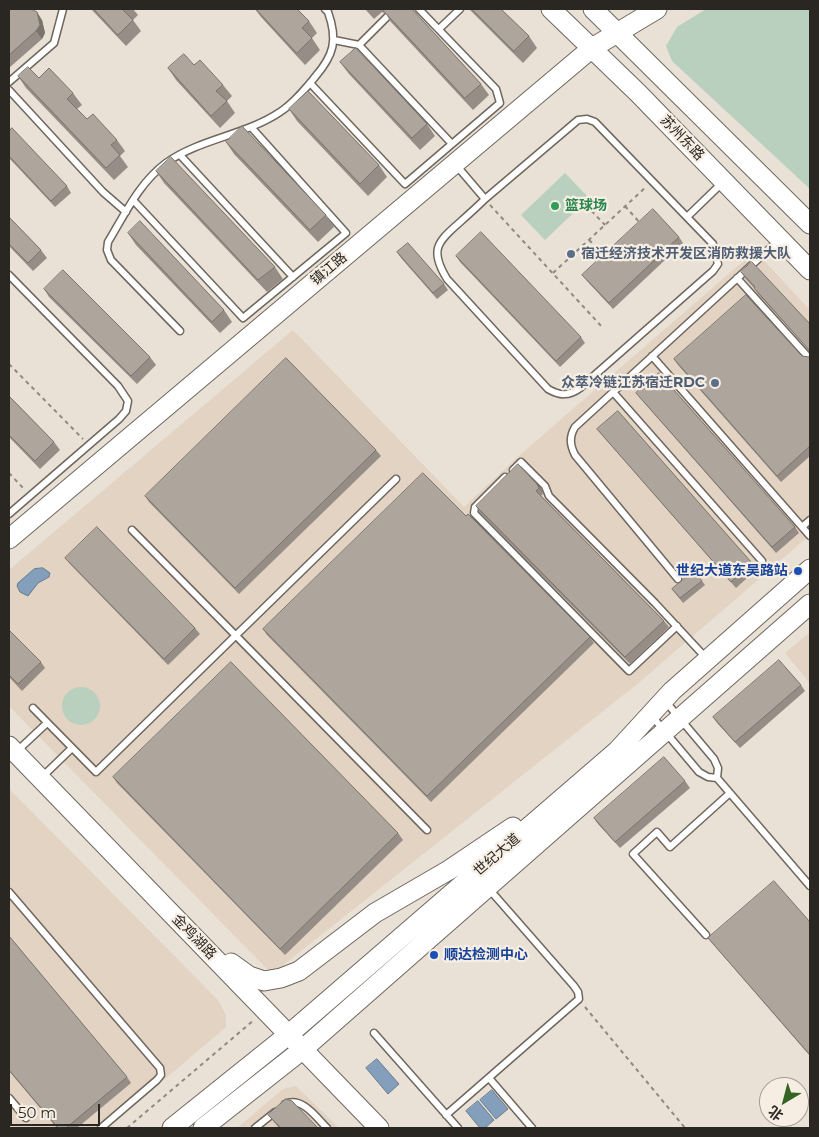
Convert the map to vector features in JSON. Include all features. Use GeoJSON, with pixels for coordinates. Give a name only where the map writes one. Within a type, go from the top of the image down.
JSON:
{"type":"FeatureCollection","features":[{"type":"Feature","properties":{"kind":"street","name":"苏州东路"},"geometry":{"type":"LineString","coordinates":[[551,9],[638,93],[807,267]]}},
{"type":"Feature","properties":{"kind":"street"},"geometry":{"type":"LineString","coordinates":[[593,9],[810,224]]}},
{"type":"Feature","properties":{"kind":"street","name":"镇江路"},"geometry":{"type":"LineString","coordinates":[[9,539],[592,48],[657,9]]}},
{"type":"Feature","properties":{"kind":"street","name":"世纪大道"},"geometry":{"type":"LineString","coordinates":[[172,1128],[288,1035],[617,751],[664,699],[810,569]]}},
{"type":"Feature","properties":{"kind":"street","name":"世纪大道"},"geometry":{"type":"LineString","coordinates":[[203,1128],[302,1050],[810,604]]}},
{"type":"Feature","properties":{"kind":"street","name":"金鸡湖路"},"geometry":{"type":"LineString","coordinates":[[12,750],[379,1128]]}},
{"type":"Feature","properties":{"kind":"street"},"geometry":{"type":"LineString","coordinates":[[186,929],[249,976],[264,981],[281,978],[299,971],[375,913],[449,870],[492,842],[617,751]]}},
{"type":"Feature","properties":{"kind":"lane"},"geometry":{"type":"LineString","coordinates":[[9,82],[54,43],[63,9]]}},
{"type":"Feature","properties":{"kind":"lane"},"geometry":{"type":"LineString","coordinates":[[180,330],[111,260],[107,250],[108,242],[133,200],[152,175],[166,163],[180,154],[251,127],[281,112],[310,83],[332,53],[334,40],[332,23],[326,9]]}},
{"type":"Feature","properties":{"kind":"lane"},"geometry":{"type":"LineString","coordinates":[[359,46],[395,9]]}},
{"type":"Feature","properties":{"kind":"lane"},"geometry":{"type":"LineString","coordinates":[[310,83],[405,184],[500,103],[496,89],[419,9]]}},
{"type":"Feature","properties":{"kind":"lane"},"geometry":{"type":"LineString","coordinates":[[439,29],[460,9]]}},
{"type":"Feature","properties":{"kind":"lane"},"geometry":{"type":"LineString","coordinates":[[334,40],[359,46],[452,144]]}},
{"type":"Feature","properties":{"kind":"lane"},"geometry":{"type":"LineString","coordinates":[[9,90],[104,192],[126,212]]}},
{"type":"Feature","properties":{"kind":"lane"},"geometry":{"type":"LineString","coordinates":[[587,119],[595,122],[652,181],[713,244],[718,264],[580,388],[573,393],[556,394],[548,389],[447,279],[440,268],[437,248],[443,236],[578,120],[587,119]]}},
{"type":"Feature","properties":{"kind":"lane"},"geometry":{"type":"LineString","coordinates":[[133,200],[243,318],[346,233],[251,127]]}},
{"type":"Feature","properties":{"kind":"lane"},"geometry":{"type":"LineString","coordinates":[[180,154],[294,277]]}},
{"type":"Feature","properties":{"kind":"lane"},"geometry":{"type":"LineString","coordinates":[[455,164],[486,199]]}},
{"type":"Feature","properties":{"kind":"lane"},"geometry":{"type":"LineString","coordinates":[[687,217],[724,181]]}},
{"type":"Feature","properties":{"kind":"lane"},"geometry":{"type":"LineString","coordinates":[[678,579],[575,455],[572,449],[571,434],[575,427],[780,239]]}},
{"type":"Feature","properties":{"kind":"lane"},"geometry":{"type":"LineString","coordinates":[[9,275],[118,386],[128,401],[126,411],[9,514]]}},
{"type":"Feature","properties":{"kind":"lane"},"geometry":{"type":"LineString","coordinates":[[737,278],[810,358]]}},
{"type":"Feature","properties":{"kind":"lane"},"geometry":{"type":"LineString","coordinates":[[652,356],[810,536]]}},
{"type":"Feature","properties":{"kind":"lane"},"geometry":{"type":"LineString","coordinates":[[613,392],[762,561]]}},
{"type":"Feature","properties":{"kind":"lane"},"geometry":{"type":"LineString","coordinates":[[677,626],[629,671],[476,516],[473,510],[521,462],[545,486],[549,496],[677,626],[708,659]]}},
{"type":"Feature","properties":{"kind":"lane"},"geometry":{"type":"LineString","coordinates":[[33,708],[96,772],[396,479]]}},
{"type":"Feature","properties":{"kind":"lane"},"geometry":{"type":"LineString","coordinates":[[802,527],[810,520]]}},
{"type":"Feature","properties":{"kind":"lane"},"geometry":{"type":"LineString","coordinates":[[132,530],[427,830]]}},
{"type":"Feature","properties":{"kind":"lane"},"geometry":{"type":"LineString","coordinates":[[664,699],[714,759],[718,768],[717,778]]}},
{"type":"Feature","properties":{"kind":"lane"},"geometry":{"type":"LineString","coordinates":[[651,714],[699,772],[708,777],[717,778],[810,886]]}},
{"type":"Feature","properties":{"kind":"lane"},"geometry":{"type":"LineString","coordinates":[[12,750],[47,723]]}},
{"type":"Feature","properties":{"kind":"lane"},"geometry":{"type":"LineString","coordinates":[[41,779],[72,748]]}},
{"type":"Feature","properties":{"kind":"lane"},"geometry":{"type":"LineString","coordinates":[[706,935],[633,854],[657,832],[670,847],[730,793]]}},
{"type":"Feature","properties":{"kind":"lane"},"geometry":{"type":"LineString","coordinates":[[446,1115],[579,999],[578,992],[574,986],[488,888]]}},
{"type":"Feature","properties":{"kind":"lane"},"geometry":{"type":"LineString","coordinates":[[9,892],[160,1068],[161,1075],[157,1080],[101,1128]]}},
{"type":"Feature","properties":{"kind":"lane"},"geometry":{"type":"LineString","coordinates":[[374,1033],[458,1128]]}},
{"type":"Feature","properties":{"kind":"lane"},"geometry":{"type":"LineString","coordinates":[[489,1078],[532,1128]]}},
{"type":"Feature","properties":{"kind":"lane"},"geometry":{"type":"LineString","coordinates":[[9,1098],[26,1118]]}},
{"type":"Feature","properties":{"kind":"lane"},"geometry":{"type":"LineString","coordinates":[[255,1128],[286,1102],[293,1101],[308,1108],[327,1128]]}},
{"type":"Feature","properties":{"kind":"path"},"geometry":{"type":"LineString","coordinates":[[553,274],[652,181]]}},
{"type":"Feature","properties":{"kind":"path"},"geometry":{"type":"LineString","coordinates":[[486,199],[603,328]]}},
{"type":"Feature","properties":{"kind":"path"},"geometry":{"type":"LineString","coordinates":[[586,205],[605,225]]}},
{"type":"Feature","properties":{"kind":"path"},"geometry":{"type":"LineString","coordinates":[[626,206],[641,224]]}},
{"type":"Feature","properties":{"kind":"path"},"geometry":{"type":"LineString","coordinates":[[589,240],[606,258]]}},
{"type":"Feature","properties":{"kind":"path"},"geometry":{"type":"LineString","coordinates":[[9,364],[89,444]]}},
{"type":"Feature","properties":{"kind":"path"},"geometry":{"type":"LineString","coordinates":[[9,473],[30,496]]}},
{"type":"Feature","properties":{"kind":"path"},"geometry":{"type":"LineString","coordinates":[[579,999],[685,1128]]}},
{"type":"Feature","properties":{"kind":"path"},"geometry":{"type":"LineString","coordinates":[[127,1128],[265,1010]]}},
{"type":"Feature","properties":{"kind":"shaded area"},"geometry":{"type":"Polygon","coordinates":[[[755,251],[810,310],[810,535],[636,685],[272,974],[9,706],[9,570],[293,330],[464,507],[521,454],[755,251]]]}},
{"type":"Feature","properties":{"kind":"shaded area"},"geometry":{"type":"Polygon","coordinates":[[[810,632],[810,683],[785,653],[810,632]]]}},
{"type":"Feature","properties":{"kind":"shaded area"},"geometry":{"type":"Polygon","coordinates":[[[9,789],[218,1000],[226,1015],[226,1027],[107,1128],[9,1128],[9,789]]]}},
{"type":"Feature","properties":{"kind":"shaded area"},"geometry":{"type":"Polygon","coordinates":[[[296,1086],[339,1128],[237,1128],[283,1089],[296,1086]]]}},
{"type":"Feature","properties":{"kind":"green space"},"geometry":{"type":"Polygon","coordinates":[[[706,9],[810,9],[810,189],[672,61],[666,46],[677,27],[706,9]]]}},
{"type":"Feature","properties":{"kind":"green space","name":"篮球场"},"geometry":{"type":"Polygon","coordinates":[[[565,173],[589,198],[545,240],[521,215],[565,173]]]}},
{"type":"Feature","properties":{"kind":"green space"},"geometry":{"type":"Polygon","coordinates":[[[81,687],[94,693],[100,706],[94,719],[81,725],[68,719],[62,706],[68,693],[81,687]]]}},
{"type":"Feature","properties":{"kind":"water"},"geometry":{"type":"Polygon","coordinates":[[[43,568],[50,573],[49,577],[38,583],[28,596],[20,592],[17,586],[18,583],[34,569],[43,568]]]}},
{"type":"Feature","properties":{"kind":"water"},"geometry":{"type":"Polygon","coordinates":[[[377,1059],[399,1084],[388,1094],[366,1068],[377,1059]]]}},
{"type":"Feature","properties":{"kind":"water"},"geometry":{"type":"Polygon","coordinates":[[[492,1090],[508,1109],[496,1119],[480,1100],[492,1090]]]}},
{"type":"Feature","properties":{"kind":"water"},"geometry":{"type":"Polygon","coordinates":[[[478,1101],[494,1120],[485,1128],[480,1128],[466,1111],[478,1101]]]}},
{"type":"Feature","properties":{"kind":"building"},"geometry":{"type":"Polygon","coordinates":[[[9,9],[31,9],[37,12],[40,25],[36,31],[9,55],[9,9]]]}},
{"type":"Feature","properties":{"kind":"building"},"geometry":{"type":"Polygon","coordinates":[[[94,9],[124,9],[133,20],[118,35],[94,9]]]}},
{"type":"Feature","properties":{"kind":"building"},"geometry":{"type":"Polygon","coordinates":[[[256,9],[297,9],[309,21],[302,28],[312,38],[297,53],[256,9]]]}},
{"type":"Feature","properties":{"kind":"building"},"geometry":{"type":"Polygon","coordinates":[[[382,9],[412,9],[481,84],[465,98],[382,9]]]}},
{"type":"Feature","properties":{"kind":"building"},"geometry":{"type":"Polygon","coordinates":[[[472,9],[501,9],[529,36],[514,51],[472,9]]]}},
{"type":"Feature","properties":{"kind":"building"},"geometry":{"type":"Polygon","coordinates":[[[356,48],[427,124],[412,138],[340,62],[356,48]]]}},
{"type":"Feature","properties":{"kind":"building"},"geometry":{"type":"Polygon","coordinates":[[[184,54],[194,65],[200,60],[223,85],[216,91],[227,101],[211,116],[168,68],[184,54]]]}},
{"type":"Feature","properties":{"kind":"building"},"geometry":{"type":"Polygon","coordinates":[[[28,67],[39,78],[49,68],[73,93],[67,99],[87,119],[93,114],[117,140],[111,145],[120,155],[106,168],[18,76],[28,67]]]}},
{"type":"Feature","properties":{"kind":"building"},"geometry":{"type":"Polygon","coordinates":[[[308,91],[379,165],[360,184],[289,109],[308,91]]]}},
{"type":"Feature","properties":{"kind":"building"},"geometry":{"type":"Polygon","coordinates":[[[242,126],[326,215],[310,230],[226,142],[242,126]]]}},
{"type":"Feature","properties":{"kind":"building"},"geometry":{"type":"Polygon","coordinates":[[[12,128],[67,186],[51,201],[9,156],[9,132],[12,128]]]}},
{"type":"Feature","properties":{"kind":"building"},"geometry":{"type":"Polygon","coordinates":[[[171,157],[275,267],[258,280],[156,171],[171,157]]]}},
{"type":"Feature","properties":{"kind":"building"},"geometry":{"type":"Polygon","coordinates":[[[653,209],[679,237],[609,303],[582,275],[653,209]]]}},
{"type":"Feature","properties":{"kind":"building"},"geometry":{"type":"Polygon","coordinates":[[[9,217],[41,250],[28,263],[9,244],[9,217]]]}},
{"type":"Feature","properties":{"kind":"building"},"geometry":{"type":"Polygon","coordinates":[[[140,221],[224,310],[212,322],[128,233],[140,221]]]}},
{"type":"Feature","properties":{"kind":"building"},"geometry":{"type":"Polygon","coordinates":[[[481,232],[581,337],[556,361],[456,256],[481,232]]]}},
{"type":"Feature","properties":{"kind":"building"},"geometry":{"type":"Polygon","coordinates":[[[408,243],[444,284],[433,293],[397,252],[408,243]]]}},
{"type":"Feature","properties":{"kind":"building"},"geometry":{"type":"Polygon","coordinates":[[[752,262],[810,324],[810,353],[741,272],[752,262]]]}},
{"type":"Feature","properties":{"kind":"building"},"geometry":{"type":"Polygon","coordinates":[[[63,270],[150,357],[131,376],[44,289],[63,270]]]}},
{"type":"Feature","properties":{"kind":"building"},"geometry":{"type":"Polygon","coordinates":[[[746,295],[802,356],[809,357],[810,354],[810,446],[777,476],[674,359],[746,295]]]}},
{"type":"Feature","properties":{"kind":"building"},"geometry":{"type":"Polygon","coordinates":[[[286,358],[376,450],[235,588],[145,496],[286,358]]]}},
{"type":"Feature","properties":{"kind":"building"},"geometry":{"type":"Polygon","coordinates":[[[659,373],[795,527],[772,547],[636,393],[659,373]]]}},
{"type":"Feature","properties":{"kind":"building"},"geometry":{"type":"Polygon","coordinates":[[[9,396],[54,442],[35,461],[9,435],[9,396]]]}},
{"type":"Feature","properties":{"kind":"building"},"geometry":{"type":"Polygon","coordinates":[[[618,411],[752,563],[731,582],[597,429],[618,411]]]}},
{"type":"Feature","properties":{"kind":"building"},"geometry":{"type":"Polygon","coordinates":[[[518,464],[536,483],[539,488],[536,491],[664,621],[625,657],[476,506],[518,464]]]}},
{"type":"Feature","properties":{"kind":"building"},"geometry":{"type":"Polygon","coordinates":[[[423,473],[466,516],[468,514],[590,637],[427,796],[263,629],[423,473]]]}},
{"type":"Feature","properties":{"kind":"building"},"geometry":{"type":"Polygon","coordinates":[[[97,527],[195,628],[164,659],[65,558],[97,527]]]}},
{"type":"Feature","properties":{"kind":"building"},"geometry":{"type":"Polygon","coordinates":[[[694,571],[702,581],[680,598],[672,589],[694,571]]]}},
{"type":"Feature","properties":{"kind":"building"},"geometry":{"type":"Polygon","coordinates":[[[9,630],[41,662],[18,684],[9,675],[9,630]]]}},
{"type":"Feature","properties":{"kind":"building"},"geometry":{"type":"Polygon","coordinates":[[[779,660],[801,685],[735,742],[713,717],[779,660]]]}},
{"type":"Feature","properties":{"kind":"building"},"geometry":{"type":"Polygon","coordinates":[[[231,662],[398,833],[280,949],[113,777],[231,662]]]}},
{"type":"Feature","properties":{"kind":"building"},"geometry":{"type":"Polygon","coordinates":[[[664,757],[685,781],[615,842],[594,818],[664,757]]]}},
{"type":"Feature","properties":{"kind":"building"},"geometry":{"type":"Polygon","coordinates":[[[774,881],[810,922],[810,1055],[708,938],[774,881]]]}},
{"type":"Feature","properties":{"kind":"building"},"geometry":{"type":"Polygon","coordinates":[[[9,936],[127,1077],[66,1128],[58,1128],[9,1070],[9,936]]]}},
{"type":"Feature","properties":{"kind":"building"},"geometry":{"type":"Polygon","coordinates":[[[286,1099],[292,1101],[318,1128],[281,1128],[268,1115],[286,1099]]]}},
{"type":"Feature","properties":{"kind":"place","name":"篮球场"},"geometry":{"type":"Point","coordinates":[555,206]}},
{"type":"Feature","properties":{"kind":"place","name":"宿迁经济技术开发区消防救援大队"},"geometry":{"type":"Point","coordinates":[571,254]}},
{"type":"Feature","properties":{"kind":"place","name":"众萃冷链江苏宿迁RDC"},"geometry":{"type":"Point","coordinates":[715,383]}},
{"type":"Feature","properties":{"kind":"place","name":"世纪大道东吴路站"},"geometry":{"type":"Point","coordinates":[798,571]}},
{"type":"Feature","properties":{"kind":"place","name":"顺达检测中心"},"geometry":{"type":"Point","coordinates":[434,955]}}]}
